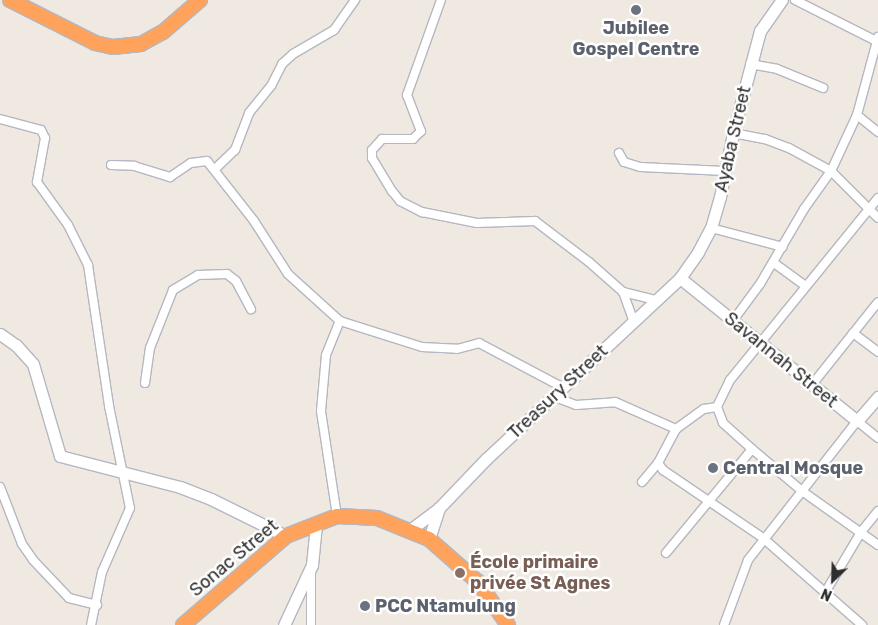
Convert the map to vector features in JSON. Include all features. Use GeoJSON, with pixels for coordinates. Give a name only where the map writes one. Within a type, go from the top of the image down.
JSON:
{"type":"FeatureCollection","features":[{"type":"Feature","properties":{"kind":"highway"},"geometry":{"type":"LineString","coordinates":[[10,0],[95,43],[113,46],[141,44],[163,32],[200,0]]}},
{"type":"Feature","properties":{"kind":"highway","name":"Sonac Street"},"geometry":{"type":"LineString","coordinates":[[184,625],[286,536],[337,516],[377,518],[429,539],[478,582],[508,625]]}},
{"type":"Feature","properties":{"kind":"street"},"geometry":{"type":"LineString","coordinates":[[215,169],[235,150],[249,113],[271,86],[282,64],[293,54],[334,30],[355,0]]}},
{"type":"Feature","properties":{"kind":"street"},"geometry":{"type":"LineString","coordinates":[[441,0],[408,95],[421,131],[413,139],[382,140],[372,150],[372,158],[392,191],[411,207],[431,214],[477,223],[534,221],[589,262],[623,292],[656,300]]}},
{"type":"Feature","properties":{"kind":"street","name":"Ayaba Street"},"geometry":{"type":"LineString","coordinates":[[680,278],[711,228],[750,64],[766,20],[782,0]]}},
{"type":"Feature","properties":{"kind":"street"},"geometry":{"type":"LineString","coordinates":[[732,322],[774,263],[782,247],[831,171],[857,114],[878,40],[795,0]]}},
{"type":"Feature","properties":{"kind":"street"},"geometry":{"type":"LineString","coordinates":[[750,64],[776,70],[823,88]]}},
{"type":"Feature","properties":{"kind":"street"},"geometry":{"type":"LineString","coordinates":[[857,114],[878,132]]}},
{"type":"Feature","properties":{"kind":"street"},"geometry":{"type":"LineString","coordinates":[[0,118],[32,125],[45,138],[37,182],[68,225],[88,264],[121,471],[130,508],[102,572],[97,605],[91,625]]}},
{"type":"Feature","properties":{"kind":"street"},"geometry":{"type":"LineString","coordinates":[[733,133],[765,139],[789,148],[831,171],[878,218]]}},
{"type":"Feature","properties":{"kind":"street"},"geometry":{"type":"LineString","coordinates":[[619,153],[624,162],[640,167],[725,171]]}},
{"type":"Feature","properties":{"kind":"street"},"geometry":{"type":"LineString","coordinates":[[111,165],[134,166],[170,177],[200,160],[210,162],[254,221],[288,274],[340,321],[422,348],[457,349],[479,343],[564,388]]}},
{"type":"Feature","properties":{"kind":"street"},"geometry":{"type":"LineString","coordinates":[[878,198],[730,380],[717,407],[723,422],[752,449],[802,491],[878,545]]}},
{"type":"Feature","properties":{"kind":"street"},"geometry":{"type":"LineString","coordinates":[[711,228],[782,247]]}},
{"type":"Feature","properties":{"kind":"street"},"geometry":{"type":"LineString","coordinates":[[774,263],[806,286]]}},
{"type":"Feature","properties":{"kind":"street"},"geometry":{"type":"LineString","coordinates":[[145,383],[150,348],[173,290],[198,275],[227,274],[236,281],[251,309]]}},
{"type":"Feature","properties":{"kind":"street","name":"Treasury Street"},"geometry":{"type":"LineString","coordinates":[[410,530],[439,508],[486,459],[680,278]]}},
{"type":"Feature","properties":{"kind":"street","name":"Savannah Street"},"geometry":{"type":"LineString","coordinates":[[680,278],[758,344],[857,422]]}},
{"type":"Feature","properties":{"kind":"street"},"geometry":{"type":"LineString","coordinates":[[623,292],[634,322]]}},
{"type":"Feature","properties":{"kind":"street"},"geometry":{"type":"LineString","coordinates":[[811,386],[878,302]]}},
{"type":"Feature","properties":{"kind":"street"},"geometry":{"type":"LineString","coordinates":[[337,516],[321,411],[326,355],[340,321]]}},
{"type":"Feature","properties":{"kind":"street"},"geometry":{"type":"LineString","coordinates":[[854,333],[878,352]]}},
{"type":"Feature","properties":{"kind":"street"},"geometry":{"type":"LineString","coordinates":[[0,334],[16,345],[33,364],[56,453],[65,460],[121,471],[211,499],[286,536]]}},
{"type":"Feature","properties":{"kind":"street"},"geometry":{"type":"LineString","coordinates":[[555,396],[576,405],[615,402],[676,430]]}},
{"type":"Feature","properties":{"kind":"street"},"geometry":{"type":"LineString","coordinates":[[724,625],[748,560],[763,538],[878,397]]}},
{"type":"Feature","properties":{"kind":"street"},"geometry":{"type":"LineString","coordinates":[[642,482],[658,462],[676,430],[704,410],[717,407]]}},
{"type":"Feature","properties":{"kind":"street"},"geometry":{"type":"LineString","coordinates":[[857,422],[878,438]]}},
{"type":"Feature","properties":{"kind":"street"},"geometry":{"type":"LineString","coordinates":[[666,553],[710,503],[752,449]]}},
{"type":"Feature","properties":{"kind":"street"},"geometry":{"type":"LineString","coordinates":[[658,462],[710,503],[763,538],[862,625]]}},
{"type":"Feature","properties":{"kind":"street"},"geometry":{"type":"LineString","coordinates":[[0,487],[22,544],[32,560],[69,598],[97,605]]}},
{"type":"Feature","properties":{"kind":"street","name":"Treasury Street"},"geometry":{"type":"LineString","coordinates":[[429,539],[439,508]]}},
{"type":"Feature","properties":{"kind":"street"},"geometry":{"type":"LineString","coordinates":[[826,592],[861,532],[878,511]]}},
{"type":"Feature","properties":{"kind":"street"},"geometry":{"type":"LineString","coordinates":[[311,625],[312,565],[316,525]]}},
{"type":"Feature","properties":{"kind":"street"},"geometry":{"type":"LineString","coordinates":[[284,625],[312,565]]}},
{"type":"Feature","properties":{"kind":"place","name":"Jubilee Gospel Centre"},"geometry":{"type":"Point","coordinates":[636,10]}},
{"type":"Feature","properties":{"kind":"place","name":"Central Mosque"},"geometry":{"type":"Point","coordinates":[713,468]}},
{"type":"Feature","properties":{"kind":"place","name":"École primaire privée St Agnes"},"geometry":{"type":"Point","coordinates":[460,573]}},
{"type":"Feature","properties":{"kind":"place","name":"PCC Ntamulung"},"geometry":{"type":"Point","coordinates":[365,606]}}]}
